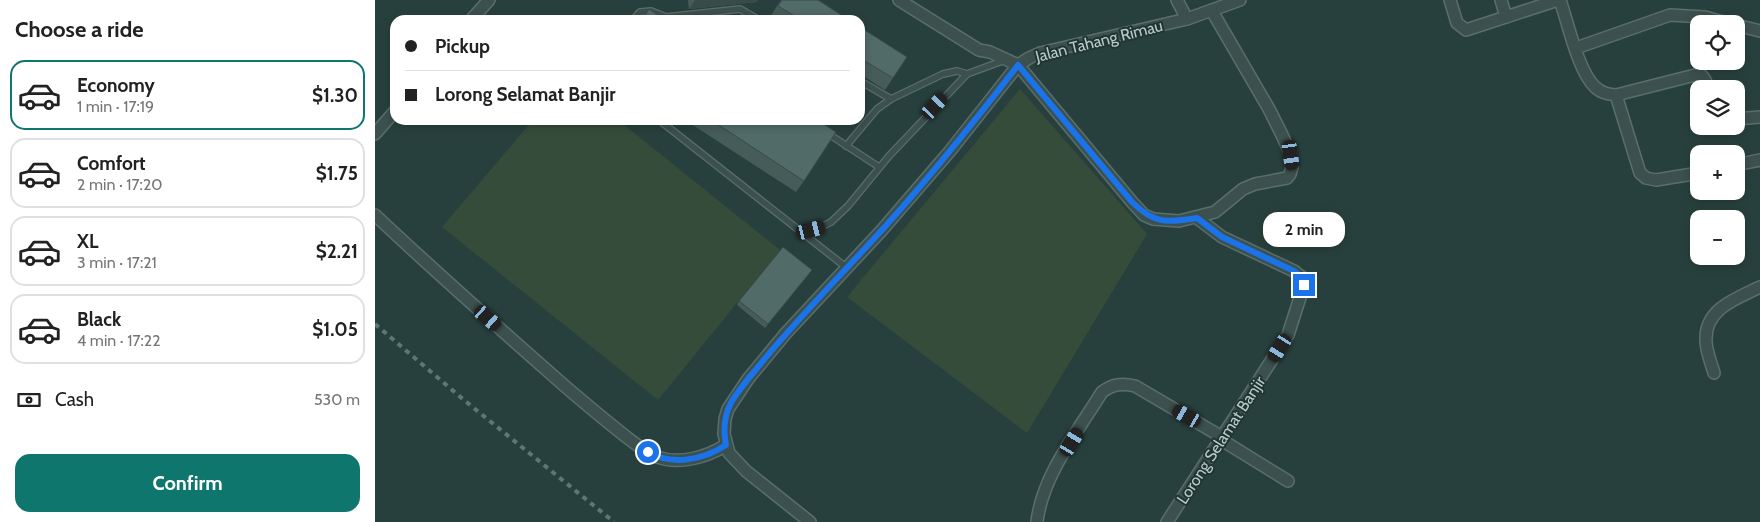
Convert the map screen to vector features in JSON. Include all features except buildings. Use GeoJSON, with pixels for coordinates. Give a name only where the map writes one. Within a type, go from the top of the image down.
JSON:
{"type":"FeatureCollection","features":[{"type":"Feature","properties":{"kind":"street"},"geometry":{"type":"LineString","coordinates":[[476,15],[489,0]]}},
{"type":"Feature","properties":{"kind":"street"},"geometry":{"type":"LineString","coordinates":[[899,0],[979,50],[990,52],[1013,62],[1144,215],[1153,219],[1179,221],[1215,212],[1243,189],[1255,184],[1287,178],[1292,167],[1291,155],[1269,109],[1212,11]]}},
{"type":"Feature","properties":{"kind":"street"},"geometry":{"type":"LineString","coordinates":[[1177,0],[1187,19]]}},
{"type":"Feature","properties":{"kind":"street","name":"Jalan Tahang Rimau"},"geometry":{"type":"LineString","coordinates":[[726,445],[724,434],[725,419],[732,401],[787,333],[950,152],[1013,62],[1187,19],[1240,0]]}},
{"type":"Feature","properties":{"kind":"street"},"geometry":{"type":"LineString","coordinates":[[1450,0],[1457,23],[1466,30],[1559,0],[1585,74],[1595,88],[1607,94],[1616,94],[1699,74],[1705,80]]}},
{"type":"Feature","properties":{"kind":"street"},"geometry":{"type":"LineString","coordinates":[[1501,0],[1505,17]]}},
{"type":"Feature","properties":{"kind":"street"},"geometry":{"type":"LineString","coordinates":[[1576,48],[1670,15],[1690,16]]}},
{"type":"Feature","properties":{"kind":"street"},"geometry":{"type":"LineString","coordinates":[[1745,27],[1760,31]]}},
{"type":"Feature","properties":{"kind":"street"},"geometry":{"type":"LineString","coordinates":[[1616,94],[1640,173],[1646,178],[1656,180],[1690,174]]}},
{"type":"Feature","properties":{"kind":"street"},"geometry":{"type":"LineString","coordinates":[[375,134],[390,117]]}},
{"type":"Feature","properties":{"kind":"street"},"geometry":{"type":"LineString","coordinates":[[1745,118],[1760,117]]}},
{"type":"Feature","properties":{"kind":"street"},"geometry":{"type":"LineString","coordinates":[[1745,163],[1760,160]]}},
{"type":"Feature","properties":{"kind":"street"},"geometry":{"type":"LineString","coordinates":[[375,215],[458,292],[608,423],[639,446],[657,457],[676,461],[715,452],[726,445],[736,462],[810,522]]}},
{"type":"Feature","properties":{"kind":"street","name":"Lorong Selamat Banjir"},"geometry":{"type":"LineString","coordinates":[[1167,522],[1288,335],[1304,285],[1303,278],[1294,271],[1222,237],[1197,218]]}},
{"type":"Feature","properties":{"kind":"street"},"geometry":{"type":"LineString","coordinates":[[1714,373],[1706,338],[1711,318],[1724,304],[1760,287]]}},
{"type":"Feature","properties":{"kind":"street"},"geometry":{"type":"LineString","coordinates":[[1037,522],[1038,509],[1052,474],[1102,392],[1108,387],[1125,384],[1135,386],[1288,481]]}},
{"type":"Feature","properties":{"kind":"lane"},"geometry":{"type":"LineString","coordinates":[[684,15],[740,9],[750,15]]}},
{"type":"Feature","properties":{"kind":"lane"},"geometry":{"type":"LineString","coordinates":[[637,15],[640,12],[651,11],[661,15]]}},
{"type":"Feature","properties":{"kind":"lane"},"geometry":{"type":"LineString","coordinates":[[865,123],[877,109],[891,99],[943,74],[957,71],[967,74],[1013,62]]}},
{"type":"Feature","properties":{"kind":"lane"},"geometry":{"type":"LineString","coordinates":[[800,232],[821,227],[831,222],[848,206],[879,168],[967,74]]}},
{"type":"Feature","properties":{"kind":"lane"},"geometry":{"type":"LineString","coordinates":[[865,84],[891,99]]}},
{"type":"Feature","properties":{"kind":"lane"},"geometry":{"type":"LineString","coordinates":[[665,125],[847,268]]}},
{"type":"Feature","properties":{"kind":"lane"},"geometry":{"type":"LineString","coordinates":[[846,146],[864,125]]}},
{"type":"Feature","properties":{"kind":"lane"},"geometry":{"type":"LineString","coordinates":[[822,130],[879,168]]}},
{"type":"Feature","properties":{"kind":"green space"},"geometry":{"type":"Polygon","coordinates":[[[1020,89],[1147,234],[1027,433],[847,297],[1020,89]]]}},
{"type":"Feature","properties":{"kind":"green space"},"geometry":{"type":"Polygon","coordinates":[[[529,125],[624,125],[780,250],[658,400],[442,227],[529,125]]]}},
{"type":"Feature","properties":{"kind":"railway"},"geometry":{"type":"LineString","coordinates":[[375,324],[464,400],[614,522]]}},
{"type":"Feature","properties":{"kind":"route"},"geometry":{"type":"LineString","coordinates":[[648,452],[657,457],[676,461],[715,452],[726,445],[724,434],[728,409],[748,379],[812,304],[882,230],[950,152],[1018,65],[1144,215],[1153,219],[1179,221],[1197,218],[1222,237],[1294,271],[1303,278],[1304,285]]}}]}
